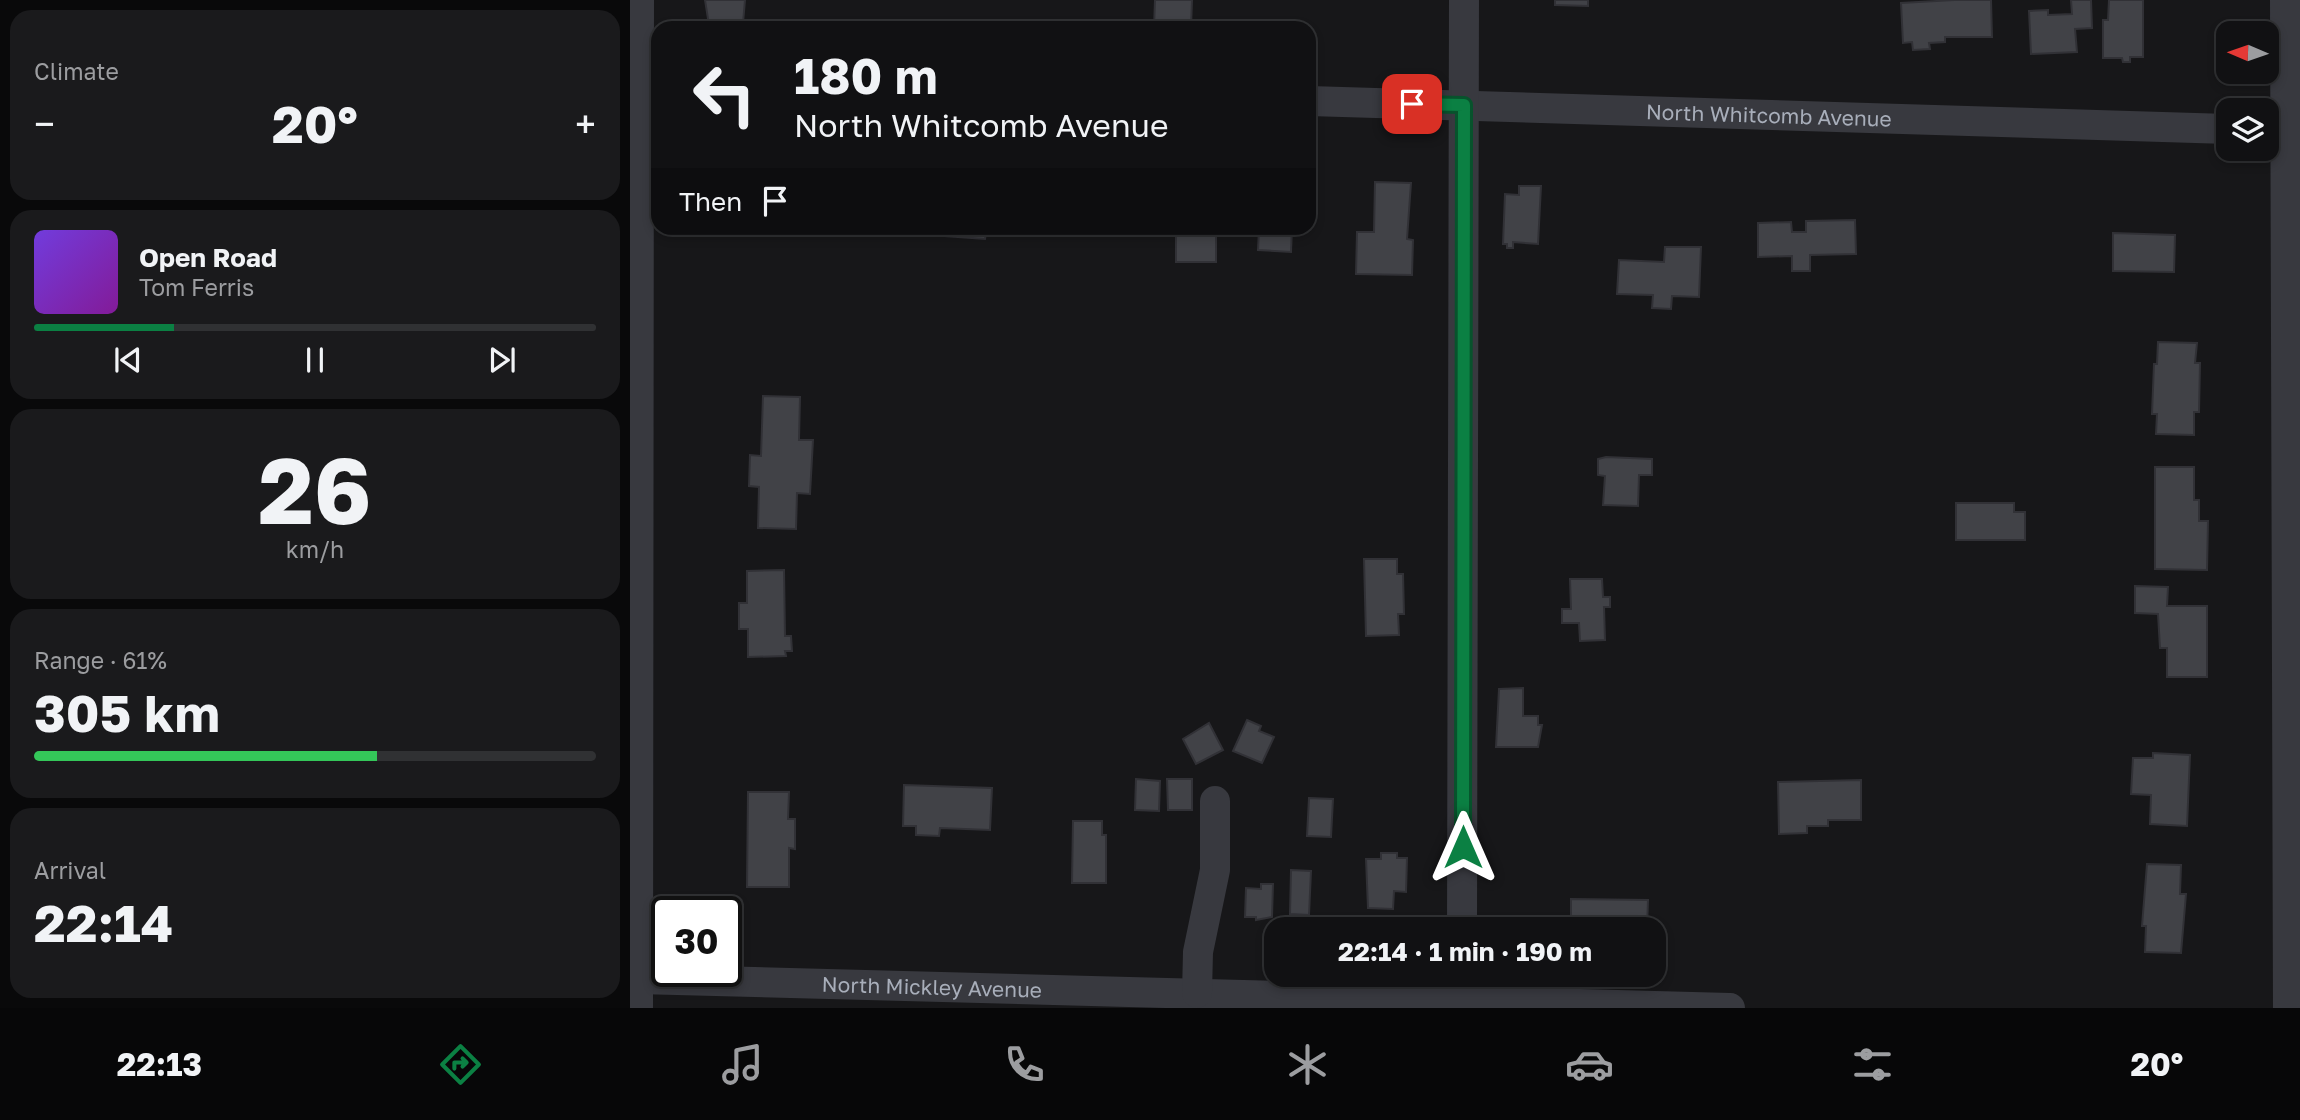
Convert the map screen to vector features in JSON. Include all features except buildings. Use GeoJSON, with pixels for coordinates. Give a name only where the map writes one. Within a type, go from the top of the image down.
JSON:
{"type":"FeatureCollection","features":[{"type":"Feature","properties":{"kind":"street"},"geometry":{"type":"LineString","coordinates":[[638,994],[635,675],[648,84],[639,0]]}},
{"type":"Feature","properties":{"kind":"street"},"geometry":{"type":"LineString","coordinates":[[1462,917],[1464,0]]}},
{"type":"Feature","properties":{"kind":"street"},"geometry":{"type":"LineString","coordinates":[[2285,0],[2288,1008]]}},
{"type":"Feature","properties":{"kind":"street","name":"North Whitcomb Avenue"},"geometry":{"type":"LineString","coordinates":[[1316,101],[2216,129]]}},
{"type":"Feature","properties":{"kind":"street"},"geometry":{"type":"LineString","coordinates":[[1197,993],[1198,952],[1215,870],[1215,801]]}},
{"type":"Feature","properties":{"kind":"street","name":"North Mickley Avenue"},"geometry":{"type":"LineString","coordinates":[[638,994],[1197,993],[1238,1001],[1462,987],[1527,1005],[1730,1008]]}},
{"type":"Feature","properties":{"kind":"route"},"geometry":{"type":"LineString","coordinates":[[1412,104],[1464,105],[1463,847]]}}]}
